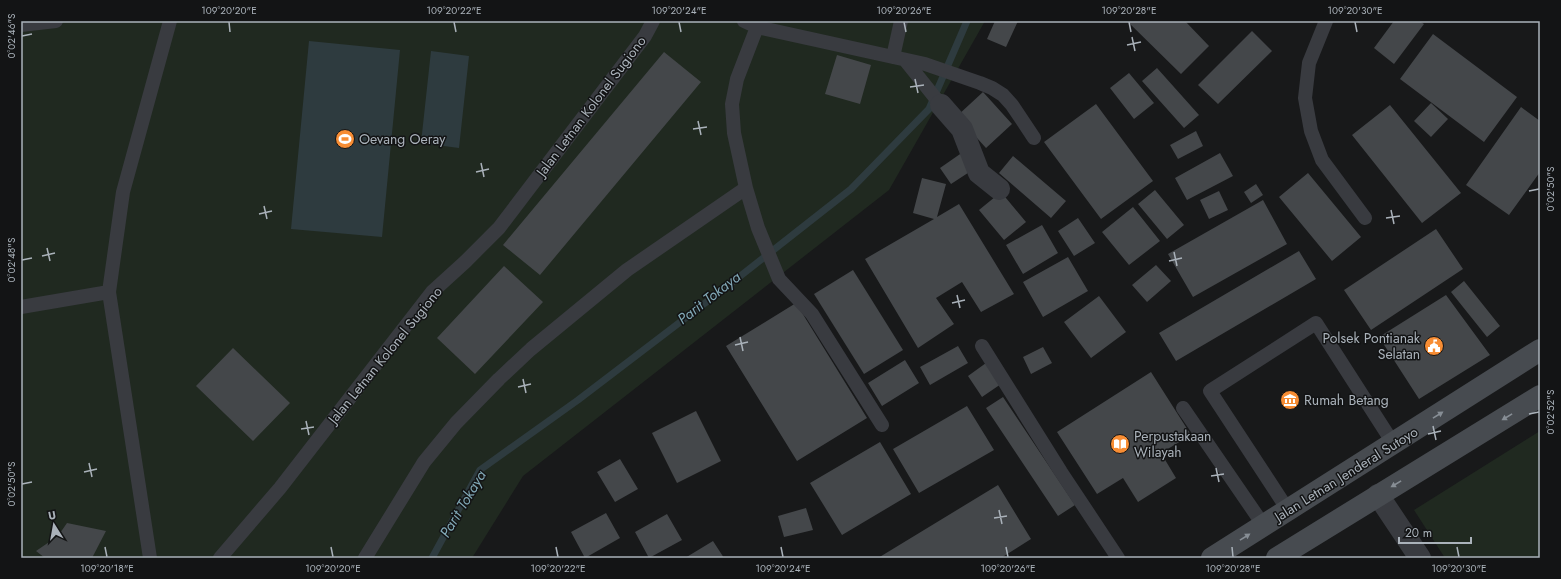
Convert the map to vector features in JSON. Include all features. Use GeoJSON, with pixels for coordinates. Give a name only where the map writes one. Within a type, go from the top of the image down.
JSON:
{"type":"FeatureCollection","features":[{"type":"Feature","properties":{"kind":"street"},"geometry":{"type":"LineString","coordinates":[[941,105],[962,129],[979,173],[998,189]]}},
{"type":"Feature","properties":{"kind":"street","name":"Jalan Letnan Jenderal Sutoyo"},"geometry":{"type":"LineString","coordinates":[[1212,558],[1540,351]]}},
{"type":"Feature","properties":{"kind":"street"},"geometry":{"type":"LineString","coordinates":[[1277,558],[1540,396]]}},
{"type":"Feature","properties":{"kind":"street"},"geometry":{"type":"LineString","coordinates":[[1378,495],[1420,558]]}},
{"type":"Feature","properties":{"kind":"lane"},"geometry":{"type":"LineString","coordinates":[[21,25],[56,21]]}},
{"type":"Feature","properties":{"kind":"lane"},"geometry":{"type":"LineString","coordinates":[[150,558],[109,292],[123,192],[170,21]]}},
{"type":"Feature","properties":{"kind":"lane","name":"Jalan Letnan Kolonel Sugiono"},"geometry":{"type":"LineString","coordinates":[[220,558],[280,488],[432,292],[465,262],[498,228],[645,36],[653,21]]}},
{"type":"Feature","properties":{"kind":"lane"},"geometry":{"type":"LineString","coordinates":[[899,58],[901,21]]}},
{"type":"Feature","properties":{"kind":"lane"},"geometry":{"type":"LineString","coordinates":[[1326,21],[1309,63],[1305,98],[1311,131],[1322,160],[1365,218]]}},
{"type":"Feature","properties":{"kind":"lane"},"geometry":{"type":"LineString","coordinates":[[882,426],[812,314],[785,286],[777,275],[758,228],[746,188],[734,133],[732,104],[750,24],[925,64],[980,83],[1003,95],[1012,105],[1034,138]]}},
{"type":"Feature","properties":{"kind":"lane"},"geometry":{"type":"LineString","coordinates":[[899,58],[921,78],[941,105]]}},
{"type":"Feature","properties":{"kind":"lane"},"geometry":{"type":"LineString","coordinates":[[365,558],[424,462],[456,423],[499,380],[531,349],[627,270],[746,188]]}},
{"type":"Feature","properties":{"kind":"lane"},"geometry":{"type":"LineString","coordinates":[[21,307],[109,292]]}},
{"type":"Feature","properties":{"kind":"lane"},"geometry":{"type":"LineString","coordinates":[[1288,510],[1210,390],[1316,323],[1393,443]]}},
{"type":"Feature","properties":{"kind":"lane"},"geometry":{"type":"LineString","coordinates":[[982,346],[1061,472],[1118,558]]}},
{"type":"Feature","properties":{"kind":"lane"},"geometry":{"type":"LineString","coordinates":[[1183,408],[1264,526]]}},
{"type":"Feature","properties":{"kind":"shaded area"},"geometry":{"type":"Polygon","coordinates":[[[21,21],[985,21],[889,190],[523,476],[472,558],[21,558],[21,21]]]}},
{"type":"Feature","properties":{"kind":"shaded area","name":"Oevang Oeray"},"geometry":{"type":"Polygon","coordinates":[[[309,41],[400,50],[382,237],[291,229],[309,41]]]}},
{"type":"Feature","properties":{"kind":"shaded area","name":"Oevang Oeray"},"geometry":{"type":"Polygon","coordinates":[[[431,51],[469,56],[459,148],[421,143],[431,51]]]}},
{"type":"Feature","properties":{"kind":"shaded area"},"geometry":{"type":"Polygon","coordinates":[[[1540,431],[1540,558],[1445,558],[1414,510],[1540,431]]]}},
{"type":"Feature","properties":{"kind":"building"},"geometry":{"type":"Polygon","coordinates":[[[995,21],[1018,21],[1006,47],[987,39],[995,21]]]}},
{"type":"Feature","properties":{"kind":"building"},"geometry":{"type":"Polygon","coordinates":[[[1127,21],[1185,21],[1209,46],[1181,74],[1127,21]]]}},
{"type":"Feature","properties":{"kind":"building"},"geometry":{"type":"Polygon","coordinates":[[[1394,21],[1419,21],[1424,24],[1394,64],[1374,48],[1394,21]]]}},
{"type":"Feature","properties":{"kind":"building"},"geometry":{"type":"Polygon","coordinates":[[[1252,31],[1272,51],[1218,104],[1198,85],[1252,31]]]}},
{"type":"Feature","properties":{"kind":"building"},"geometry":{"type":"Polygon","coordinates":[[[1433,34],[1517,97],[1484,142],[1400,79],[1433,34]]]}},
{"type":"Feature","properties":{"kind":"building"},"geometry":{"type":"Polygon","coordinates":[[[664,52],[701,82],[540,275],[503,245],[664,52]]]}},
{"type":"Feature","properties":{"kind":"building"},"geometry":{"type":"Polygon","coordinates":[[[837,55],[871,65],[860,104],[825,94],[837,55]]]}},
{"type":"Feature","properties":{"kind":"building"},"geometry":{"type":"Polygon","coordinates":[[[1157,68],[1199,115],[1184,128],[1142,81],[1157,68]]]}},
{"type":"Feature","properties":{"kind":"building"},"geometry":{"type":"Polygon","coordinates":[[[1129,73],[1154,103],[1134,119],[1110,88],[1129,73]]]}},
{"type":"Feature","properties":{"kind":"building"},"geometry":{"type":"Polygon","coordinates":[[[983,92],[1012,124],[986,148],[957,116],[983,92]]]}},
{"type":"Feature","properties":{"kind":"building"},"geometry":{"type":"Polygon","coordinates":[[[1431,103],[1448,119],[1431,137],[1414,121],[1431,103]]]}},
{"type":"Feature","properties":{"kind":"building"},"geometry":{"type":"Polygon","coordinates":[[[1096,104],[1153,181],[1101,219],[1044,142],[1096,104]]]}},
{"type":"Feature","properties":{"kind":"building"},"geometry":{"type":"Polygon","coordinates":[[[1390,105],[1461,193],[1422,223],[1352,135],[1390,105]]]}},
{"type":"Feature","properties":{"kind":"building"},"geometry":{"type":"Polygon","coordinates":[[[1521,107],[1540,121],[1540,172],[1509,215],[1466,185],[1521,107]]]}},
{"type":"Feature","properties":{"kind":"building"},"geometry":{"type":"Polygon","coordinates":[[[1196,131],[1203,146],[1178,159],[1170,145],[1196,131]]]}},
{"type":"Feature","properties":{"kind":"building"},"geometry":{"type":"Polygon","coordinates":[[[963,152],[974,169],[951,184],[940,168],[963,152]]]}},
{"type":"Feature","properties":{"kind":"building"},"geometry":{"type":"Polygon","coordinates":[[[1220,153],[1233,176],[1187,200],[1175,178],[1220,153]]]}},
{"type":"Feature","properties":{"kind":"building"},"geometry":{"type":"Polygon","coordinates":[[[1013,156],[1066,201],[1051,218],[999,173],[1013,156]]]}},
{"type":"Feature","properties":{"kind":"building"},"geometry":{"type":"Polygon","coordinates":[[[1308,173],[1361,237],[1332,261],[1279,197],[1308,173]]]}},
{"type":"Feature","properties":{"kind":"building"},"geometry":{"type":"Polygon","coordinates":[[[922,178],[946,184],[937,217],[959,204],[1014,294],[981,312],[962,282],[936,298],[954,324],[918,348],[865,259],[934,219],[913,213],[922,178]]]}},
{"type":"Feature","properties":{"kind":"building"},"geometry":{"type":"Polygon","coordinates":[[[1256,184],[1263,195],[1251,203],[1244,192],[1256,184]]]}},
{"type":"Feature","properties":{"kind":"building"},"geometry":{"type":"Polygon","coordinates":[[[1155,190],[1184,225],[1167,239],[1138,204],[1155,190]]]}},
{"type":"Feature","properties":{"kind":"building"},"geometry":{"type":"Polygon","coordinates":[[[1219,191],[1228,210],[1209,219],[1200,200],[1219,191]]]}},
{"type":"Feature","properties":{"kind":"building"},"geometry":{"type":"Polygon","coordinates":[[[1001,192],[1026,222],[1004,240],[979,210],[1001,192]]]}},
{"type":"Feature","properties":{"kind":"building"},"geometry":{"type":"Polygon","coordinates":[[[1263,200],[1287,244],[1193,297],[1168,254],[1263,200]]]}},
{"type":"Feature","properties":{"kind":"building"},"geometry":{"type":"Polygon","coordinates":[[[1133,207],[1160,241],[1129,265],[1102,232],[1133,207]]]}},
{"type":"Feature","properties":{"kind":"building"},"geometry":{"type":"Polygon","coordinates":[[[1078,218],[1095,243],[1074,256],[1058,231],[1078,218]]]}},
{"type":"Feature","properties":{"kind":"building"},"geometry":{"type":"Polygon","coordinates":[[[1042,225],[1058,253],[1023,274],[1006,245],[1042,225]]]}},
{"type":"Feature","properties":{"kind":"building"},"geometry":{"type":"Polygon","coordinates":[[[1436,229],[1463,269],[1371,330],[1344,290],[1436,229]]]}},
{"type":"Feature","properties":{"kind":"building"},"geometry":{"type":"Polygon","coordinates":[[[1299,251],[1316,279],[1176,361],[1159,333],[1299,251]]]}},
{"type":"Feature","properties":{"kind":"building"},"geometry":{"type":"Polygon","coordinates":[[[1068,257],[1088,291],[1043,317],[1023,282],[1068,257]]]}},
{"type":"Feature","properties":{"kind":"building"},"geometry":{"type":"Polygon","coordinates":[[[1156,265],[1171,281],[1147,302],[1132,285],[1156,265]]]}},
{"type":"Feature","properties":{"kind":"building"},"geometry":{"type":"Polygon","coordinates":[[[504,266],[543,302],[475,374],[437,338],[504,266]]]}},
{"type":"Feature","properties":{"kind":"building"},"geometry":{"type":"Polygon","coordinates":[[[853,270],[903,350],[864,374],[814,294],[853,270]]]}},
{"type":"Feature","properties":{"kind":"building"},"geometry":{"type":"Polygon","coordinates":[[[1464,281],[1500,326],[1487,337],[1451,292],[1464,281]]]}},
{"type":"Feature","properties":{"kind":"building","name":"Polsek Pontianak Selatan"},"geometry":{"type":"Polygon","coordinates":[[[1446,295],[1490,355],[1419,399],[1379,337],[1446,295]]]}},
{"type":"Feature","properties":{"kind":"building"},"geometry":{"type":"Polygon","coordinates":[[[1099,296],[1126,332],[1091,358],[1064,322],[1099,296]]]}},
{"type":"Feature","properties":{"kind":"building"},"geometry":{"type":"Polygon","coordinates":[[[796,303],[867,418],[797,461],[726,346],[796,303]]]}},
{"type":"Feature","properties":{"kind":"building"},"geometry":{"type":"Polygon","coordinates":[[[958,346],[968,363],[930,385],[920,367],[958,346]]]}},
{"type":"Feature","properties":{"kind":"building"},"geometry":{"type":"Polygon","coordinates":[[[1043,347],[1052,363],[1031,374],[1023,357],[1043,347]]]}},
{"type":"Feature","properties":{"kind":"building"},"geometry":{"type":"Polygon","coordinates":[[[233,348],[290,403],[253,441],[196,386],[233,348]]]}},
{"type":"Feature","properties":{"kind":"building"},"geometry":{"type":"Polygon","coordinates":[[[905,360],[919,383],[882,406],[868,383],[905,360]]]}},
{"type":"Feature","properties":{"kind":"building"},"geometry":{"type":"Polygon","coordinates":[[[986,363],[1001,384],[982,397],[968,376],[986,363]]]}},
{"type":"Feature","properties":{"kind":"building","name":"Perpustakaan Wilayah"},"geometry":{"type":"Polygon","coordinates":[[[1151,372],[1191,435],[1161,453],[1176,478],[1138,502],[1123,478],[1097,494],[1057,432],[1151,372]]]}},
{"type":"Feature","properties":{"kind":"building"},"geometry":{"type":"Polygon","coordinates":[[[1003,397],[1075,505],[1058,516],[986,408],[1003,397]]]}},
{"type":"Feature","properties":{"kind":"building"},"geometry":{"type":"Polygon","coordinates":[[[967,406],[994,450],[919,493],[893,449],[967,406]]]}},
{"type":"Feature","properties":{"kind":"building"},"geometry":{"type":"Polygon","coordinates":[[[696,411],[721,461],[677,483],[652,433],[696,411]]]}},
{"type":"Feature","properties":{"kind":"building"},"geometry":{"type":"Polygon","coordinates":[[[880,442],[911,494],[842,535],[810,483],[880,442]]]}},
{"type":"Feature","properties":{"kind":"building"},"geometry":{"type":"Polygon","coordinates":[[[620,459],[638,489],[615,502],[597,472],[620,459]]]}},
{"type":"Feature","properties":{"kind":"building"},"geometry":{"type":"Polygon","coordinates":[[[998,485],[1031,539],[1001,558],[878,558],[998,485]]]}},
{"type":"Feature","properties":{"kind":"building"},"geometry":{"type":"Polygon","coordinates":[[[806,508],[813,530],[784,537],[778,516],[806,508]]]}},
{"type":"Feature","properties":{"kind":"building"},"geometry":{"type":"Polygon","coordinates":[[[606,513],[620,538],[585,558],[571,532],[606,513]]]}},
{"type":"Feature","properties":{"kind":"building"},"geometry":{"type":"Polygon","coordinates":[[[667,514],[682,540],[649,558],[635,532],[667,514]]]}},
{"type":"Feature","properties":{"kind":"building"},"geometry":{"type":"Polygon","coordinates":[[[67,523],[106,531],[92,558],[45,558],[36,551],[58,536],[67,523]]]}},
{"type":"Feature","properties":{"kind":"building"},"geometry":{"type":"Polygon","coordinates":[[[713,541],[724,558],[685,558],[713,541]]]}},
{"type":"Feature","properties":{"kind":"waterway","name":"Parit Tokaya"},"geometry":{"type":"LineString","coordinates":[[432,558],[480,470],[578,400],[734,281],[851,189],[929,109],[967,21]]}},
{"type":"Feature","properties":{"kind":"place","name":"Oevang Oeray"},"geometry":{"type":"Point","coordinates":[345,139]}},
{"type":"Feature","properties":{"kind":"place","name":"Polsek Pontianak Selatan"},"geometry":{"type":"Point","coordinates":[1434,346]}},
{"type":"Feature","properties":{"kind":"place","name":"Rumah Betang"},"geometry":{"type":"Point","coordinates":[1290,400]}},
{"type":"Feature","properties":{"kind":"place","name":"Perpustakaan Wilayah"},"geometry":{"type":"Point","coordinates":[1120,444]}}]}
